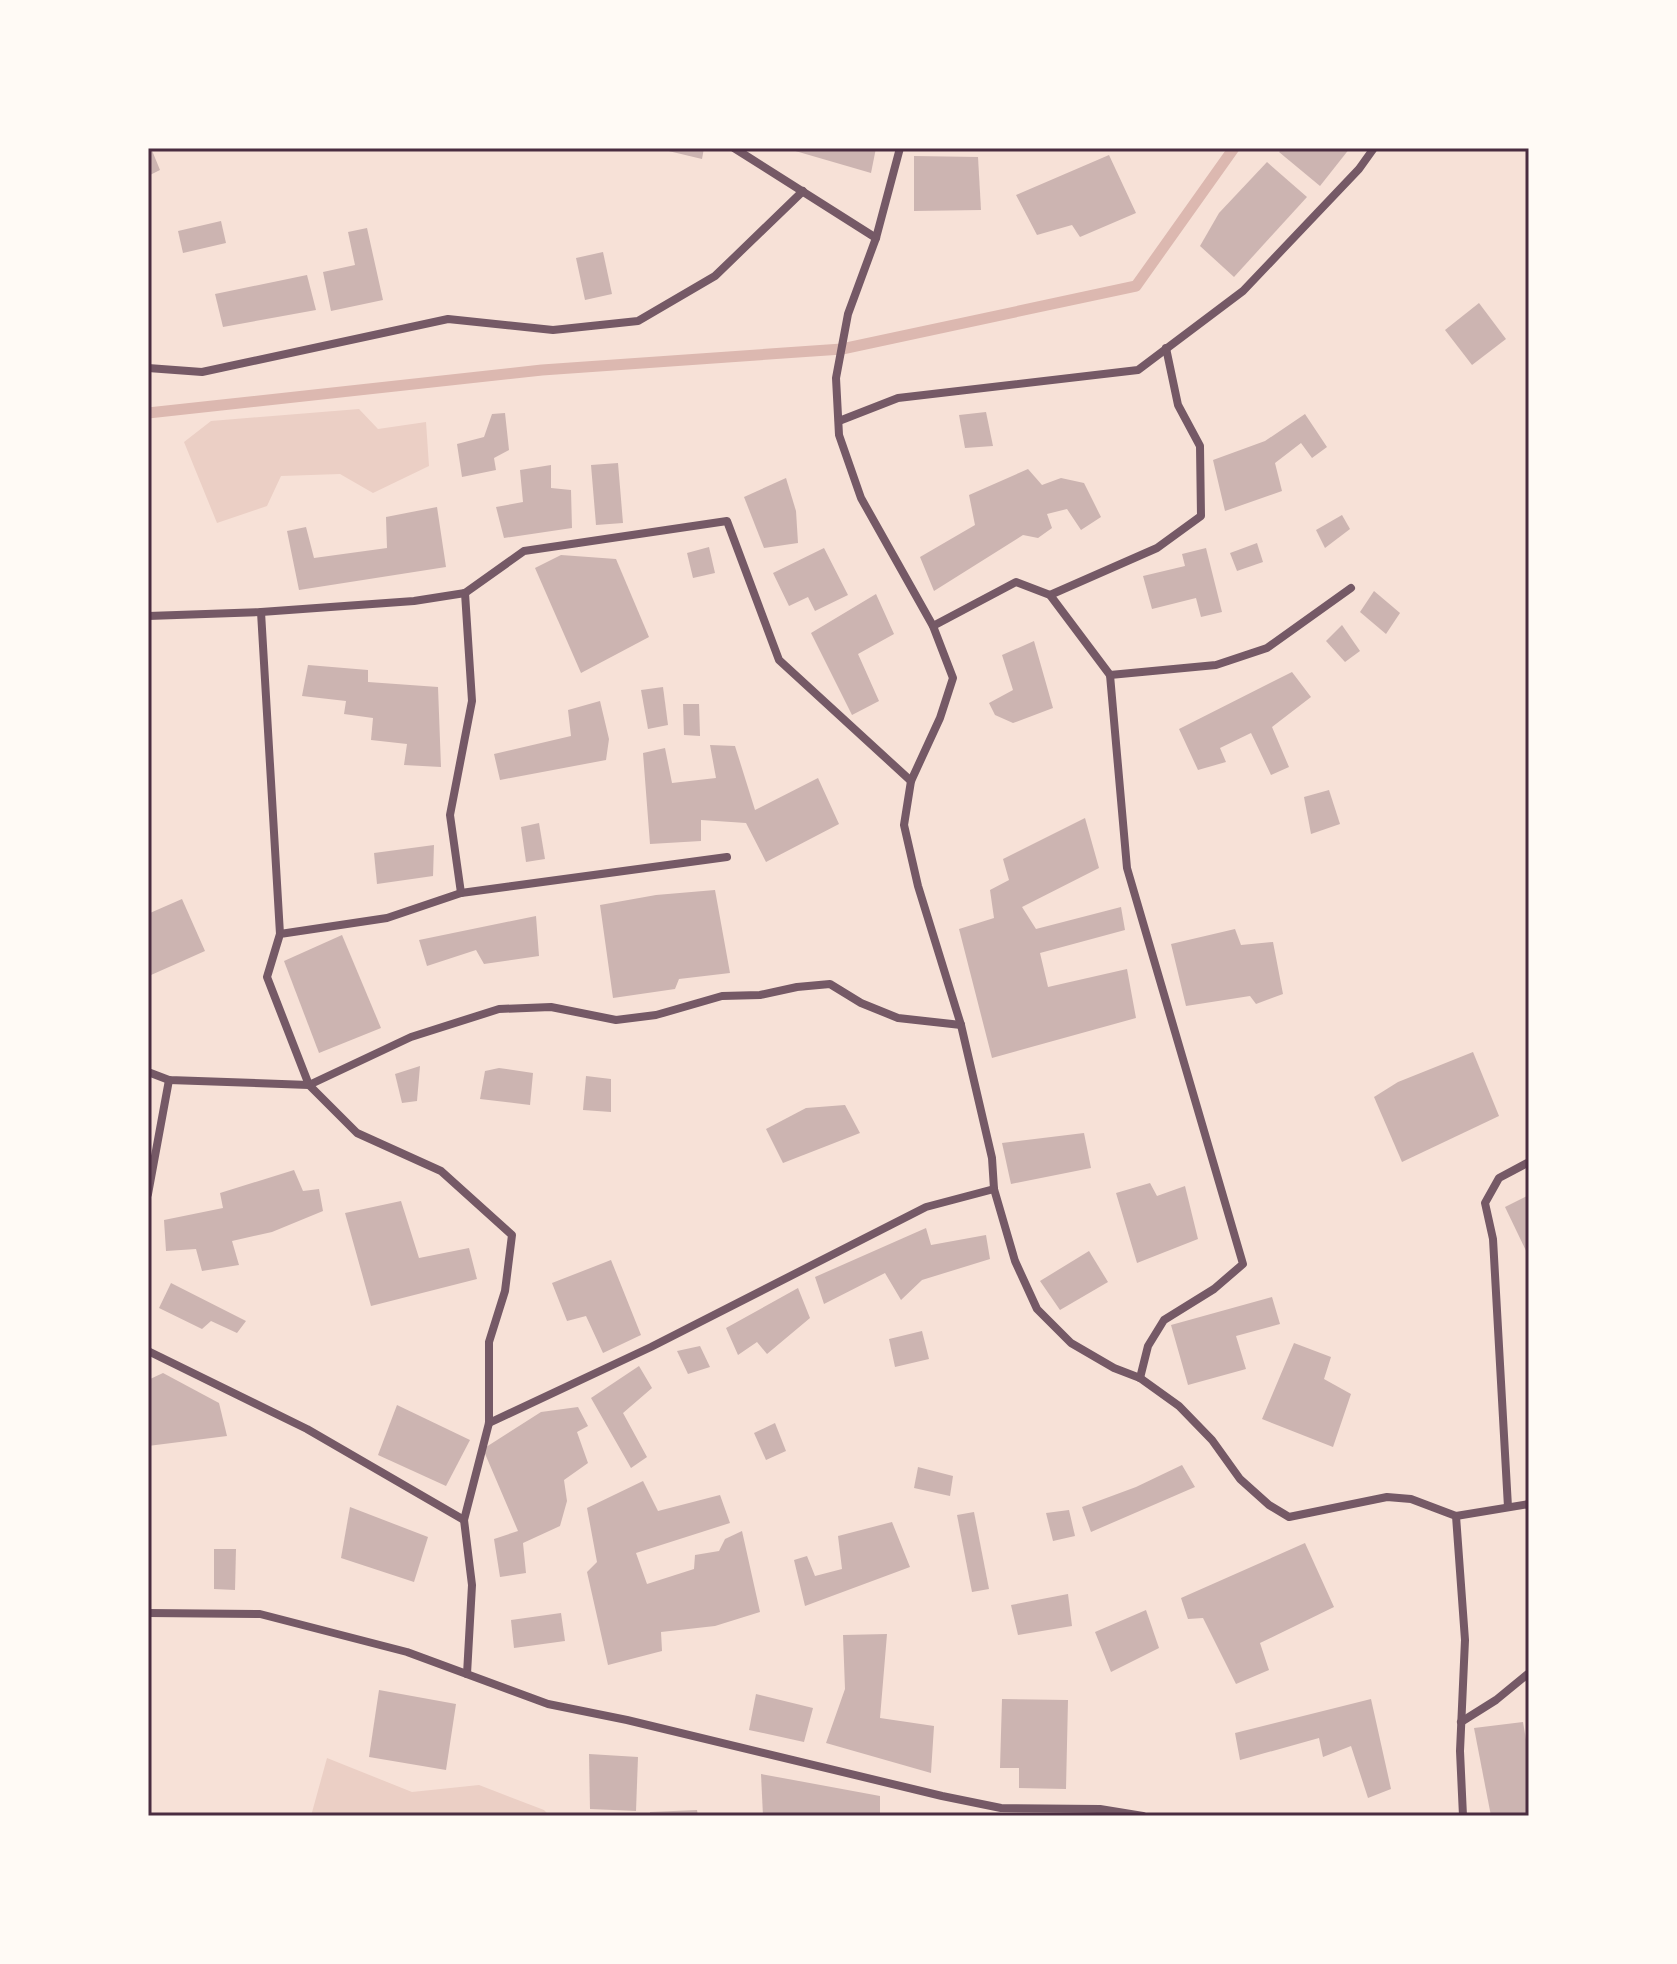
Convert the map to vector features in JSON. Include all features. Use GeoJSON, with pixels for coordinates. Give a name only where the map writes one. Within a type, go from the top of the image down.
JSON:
{"type":"FeatureCollection","features":[{"type":"Feature","properties":{"kind":"street"},"geometry":{"type":"LineString","coordinates":[[734,148],[876,238]]}},
{"type":"Feature","properties":{"kind":"street"},"geometry":{"type":"LineString","coordinates":[[900,148],[876,238],[848,314],[836,378],[839,435],[861,498],[933,626],[953,678],[940,718],[911,781],[904,825],[918,886],[961,1025],[992,1158],[994,1189],[1015,1261],[1037,1309],[1071,1343],[1114,1368],[1140,1378],[1179,1406],[1212,1440],[1240,1479],[1269,1505],[1289,1517],[1387,1497],[1411,1499],[1456,1516],[1529,1504]]}},
{"type":"Feature","properties":{"kind":"street"},"geometry":{"type":"LineString","coordinates":[[839,421],[898,398],[1138,370],[1243,291],[1359,169],[1374,148]]}},
{"type":"Feature","properties":{"kind":"street"},"geometry":{"type":"LineString","coordinates":[[148,368],[202,372],[448,319],[553,330],[638,321],[715,276],[803,191]]}},
{"type":"Feature","properties":{"kind":"street"},"geometry":{"type":"LineString","coordinates":[[1050,595],[1157,548],[1201,516],[1200,446],[1178,405],[1166,348]]}},
{"type":"Feature","properties":{"kind":"street"},"geometry":{"type":"LineString","coordinates":[[148,616],[414,601],[465,593],[524,551],[727,521],[779,660],[911,781]]}},
{"type":"Feature","properties":{"kind":"street"},"geometry":{"type":"LineString","coordinates":[[933,626],[1016,582],[1050,595],[1110,675],[1127,868],[1243,1264],[1214,1289],[1164,1320],[1148,1346],[1140,1378]]}},
{"type":"Feature","properties":{"kind":"street"},"geometry":{"type":"LineString","coordinates":[[1110,675],[1216,665],[1267,648],[1351,588]]}},
{"type":"Feature","properties":{"kind":"street"},"geometry":{"type":"LineString","coordinates":[[461,893],[450,815],[472,701],[465,593]]}},
{"type":"Feature","properties":{"kind":"street"},"geometry":{"type":"LineString","coordinates":[[261,612],[280,934],[267,977],[309,1085],[357,1133],[441,1171],[512,1235],[505,1291],[489,1342],[489,1423],[464,1520],[472,1585],[467,1674]]}},
{"type":"Feature","properties":{"kind":"street"},"geometry":{"type":"LineString","coordinates":[[280,934],[387,918],[461,893],[727,857]]}},
{"type":"Feature","properties":{"kind":"street"},"geometry":{"type":"LineString","coordinates":[[148,1072],[169,1080],[309,1085],[411,1037],[499,1009],[551,1007],[616,1020],[656,1015],[722,996],[760,995],[830,984],[861,1003],[898,1018],[961,1025]]}},
{"type":"Feature","properties":{"kind":"street"},"geometry":{"type":"LineString","coordinates":[[148,1194],[169,1080]]}},
{"type":"Feature","properties":{"kind":"street"},"geometry":{"type":"LineString","coordinates":[[1508,1507],[1493,1239],[1485,1203],[1499,1178],[1529,1162]]}},
{"type":"Feature","properties":{"kind":"street"},"geometry":{"type":"LineString","coordinates":[[489,1423],[651,1347],[926,1207],[994,1189]]}},
{"type":"Feature","properties":{"kind":"street"},"geometry":{"type":"LineString","coordinates":[[148,1351],[307,1429],[464,1520]]}},
{"type":"Feature","properties":{"kind":"street"},"geometry":{"type":"LineString","coordinates":[[1456,1516],[1465,1640],[1461,1722],[1463,1816]]}},
{"type":"Feature","properties":{"kind":"street"},"geometry":{"type":"LineString","coordinates":[[148,1613],[260,1614],[407,1652],[548,1704],[942,1796],[1001,1808],[1100,1809],[1143,1816]]}},
{"type":"Feature","properties":{"kind":"street"},"geometry":{"type":"LineString","coordinates":[[1461,1722],[1496,1700],[1529,1673]]}},
{"type":"Feature","properties":{"kind":"shaded area"},"geometry":{"type":"Polygon","coordinates":[[[359,409],[378,429],[426,422],[429,466],[373,493],[340,474],[281,476],[267,506],[217,523],[184,442],[211,421],[359,409]]]}},
{"type":"Feature","properties":{"kind":"shaded area"},"geometry":{"type":"Polygon","coordinates":[[[327,1758],[412,1792],[479,1785],[544,1810],[550,1816],[311,1816],[327,1758]]]}},
{"type":"Feature","properties":{"kind":"building"},"geometry":{"type":"Polygon","coordinates":[[[148,148],[151,148],[160,170],[148,176],[148,148]]]}},
{"type":"Feature","properties":{"kind":"building"},"geometry":{"type":"Polygon","coordinates":[[[656,148],[704,148],[702,159],[656,148]]]}},
{"type":"Feature","properties":{"kind":"building"},"geometry":{"type":"Polygon","coordinates":[[[785,148],[876,148],[871,173],[785,148]]]}},
{"type":"Feature","properties":{"kind":"building"},"geometry":{"type":"Polygon","coordinates":[[[1283,148],[1350,148],[1320,186],[1279,152],[1283,148]]]}},
{"type":"Feature","properties":{"kind":"building"},"geometry":{"type":"Polygon","coordinates":[[[1109,155],[1136,213],[1080,237],[1072,225],[1037,235],[1016,195],[1109,155]]]}},
{"type":"Feature","properties":{"kind":"building"},"geometry":{"type":"Polygon","coordinates":[[[914,156],[978,157],[981,210],[914,211],[914,156]]]}},
{"type":"Feature","properties":{"kind":"building"},"geometry":{"type":"Polygon","coordinates":[[[1267,162],[1307,197],[1234,277],[1200,246],[1219,213],[1267,162]]]}},
{"type":"Feature","properties":{"kind":"building"},"geometry":{"type":"Polygon","coordinates":[[[221,221],[226,243],[183,253],[178,231],[221,221]]]}},
{"type":"Feature","properties":{"kind":"building"},"geometry":{"type":"Polygon","coordinates":[[[367,228],[383,300],[331,311],[323,272],[355,265],[348,232],[367,228]]]}},
{"type":"Feature","properties":{"kind":"building"},"geometry":{"type":"Polygon","coordinates":[[[603,252],[612,294],[585,300],[576,258],[603,252]]]}},
{"type":"Feature","properties":{"kind":"building"},"geometry":{"type":"Polygon","coordinates":[[[307,275],[316,310],[223,327],[215,294],[307,275]]]}},
{"type":"Feature","properties":{"kind":"building"},"geometry":{"type":"Polygon","coordinates":[[[1479,303],[1506,339],[1472,365],[1445,330],[1479,303]]]}},
{"type":"Feature","properties":{"kind":"building"},"geometry":{"type":"Polygon","coordinates":[[[986,412],[993,446],[965,448],[959,415],[986,412]]]}},
{"type":"Feature","properties":{"kind":"building"},"geometry":{"type":"Polygon","coordinates":[[[505,413],[509,450],[494,458],[496,470],[462,477],[457,444],[484,437],[492,414],[505,413]]]}},
{"type":"Feature","properties":{"kind":"building"},"geometry":{"type":"Polygon","coordinates":[[[1305,414],[1327,447],[1312,458],[1301,443],[1275,463],[1282,491],[1225,511],[1213,460],[1265,441],[1305,414]]]}},
{"type":"Feature","properties":{"kind":"building"},"geometry":{"type":"Polygon","coordinates":[[[618,463],[623,523],[596,525],[591,465],[618,463]]]}},
{"type":"Feature","properties":{"kind":"building"},"geometry":{"type":"Polygon","coordinates":[[[551,465],[551,488],[571,490],[572,528],[504,538],[496,507],[523,502],[520,470],[551,465]]]}},
{"type":"Feature","properties":{"kind":"building"},"geometry":{"type":"Polygon","coordinates":[[[1028,469],[1042,485],[1061,478],[1084,483],[1101,517],[1081,530],[1067,509],[1047,514],[1052,528],[1038,538],[1023,535],[934,591],[920,557],[975,525],[969,495],[1028,469]]]}},
{"type":"Feature","properties":{"kind":"building"},"geometry":{"type":"Polygon","coordinates":[[[786,478],[796,511],[798,543],[764,548],[744,497],[786,478]]]}},
{"type":"Feature","properties":{"kind":"building"},"geometry":{"type":"Polygon","coordinates":[[[437,507],[446,567],[299,590],[287,531],[306,527],[314,558],[387,548],[386,517],[437,507]]]}},
{"type":"Feature","properties":{"kind":"building"},"geometry":{"type":"Polygon","coordinates":[[[1342,515],[1350,529],[1325,548],[1316,530],[1342,515]]]}},
{"type":"Feature","properties":{"kind":"building"},"geometry":{"type":"Polygon","coordinates":[[[1257,543],[1263,562],[1237,571],[1230,553],[1257,543]]]}},
{"type":"Feature","properties":{"kind":"building"},"geometry":{"type":"Polygon","coordinates":[[[709,547],[715,573],[693,578],[687,553],[709,547]]]}},
{"type":"Feature","properties":{"kind":"building"},"geometry":{"type":"Polygon","coordinates":[[[824,548],[848,595],[815,611],[808,597],[789,606],[773,573],[824,548]]]}},
{"type":"Feature","properties":{"kind":"building"},"geometry":{"type":"Polygon","coordinates":[[[1206,548],[1222,612],[1201,617],[1196,598],[1152,609],[1143,576],[1185,566],[1182,554],[1206,548]]]}},
{"type":"Feature","properties":{"kind":"building"},"geometry":{"type":"Polygon","coordinates":[[[561,555],[616,559],[649,637],[581,673],[535,568],[561,555]]]}},
{"type":"Feature","properties":{"kind":"building"},"geometry":{"type":"Polygon","coordinates":[[[1374,591],[1400,613],[1386,634],[1360,612],[1374,591]]]}},
{"type":"Feature","properties":{"kind":"building"},"geometry":{"type":"Polygon","coordinates":[[[876,594],[894,634],[858,654],[879,701],[852,715],[811,633],[876,594]]]}},
{"type":"Feature","properties":{"kind":"building"},"geometry":{"type":"Polygon","coordinates":[[[1342,625],[1360,651],[1345,662],[1326,641],[1342,625]]]}},
{"type":"Feature","properties":{"kind":"building"},"geometry":{"type":"Polygon","coordinates":[[[1034,641],[1053,708],[1013,723],[995,715],[989,703],[1013,690],[1002,655],[1034,641]]]}},
{"type":"Feature","properties":{"kind":"building"},"geometry":{"type":"Polygon","coordinates":[[[308,665],[368,670],[368,682],[438,687],[441,767],[404,765],[407,744],[371,740],[373,718],[344,714],[346,701],[302,696],[308,665]]]}},
{"type":"Feature","properties":{"kind":"building"},"geometry":{"type":"Polygon","coordinates":[[[1292,672],[1311,697],[1272,727],[1289,767],[1271,775],[1251,733],[1220,748],[1226,762],[1198,770],[1179,729],[1292,672]]]}},
{"type":"Feature","properties":{"kind":"building"},"geometry":{"type":"Polygon","coordinates":[[[663,687],[668,725],[648,729],[641,690],[663,687]]]}},
{"type":"Feature","properties":{"kind":"building"},"geometry":{"type":"Polygon","coordinates":[[[600,701],[609,739],[606,760],[500,780],[494,754],[571,736],[568,710],[600,701]]]}},
{"type":"Feature","properties":{"kind":"building"},"geometry":{"type":"Polygon","coordinates":[[[683,704],[699,704],[700,736],[684,735],[683,704]]]}},
{"type":"Feature","properties":{"kind":"building"},"geometry":{"type":"Polygon","coordinates":[[[710,745],[735,746],[755,810],[818,778],[839,824],[766,862],[746,823],[701,820],[701,841],[650,844],[643,753],[665,748],[672,783],[716,778],[710,745]]]}},
{"type":"Feature","properties":{"kind":"building"},"geometry":{"type":"Polygon","coordinates":[[[1329,790],[1340,824],[1311,834],[1304,797],[1329,790]]]}},
{"type":"Feature","properties":{"kind":"building"},"geometry":{"type":"Polygon","coordinates":[[[1085,818],[1099,868],[1022,907],[1036,929],[1121,907],[1125,930],[1040,953],[1048,987],[1127,969],[1136,1018],[992,1058],[959,929],[994,918],[990,890],[1009,880],[1003,859],[1085,818]]]}},
{"type":"Feature","properties":{"kind":"building"},"geometry":{"type":"Polygon","coordinates":[[[539,823],[545,859],[526,862],[521,827],[539,823]]]}},
{"type":"Feature","properties":{"kind":"building"},"geometry":{"type":"Polygon","coordinates":[[[434,845],[433,876],[377,884],[374,853],[434,845]]]}},
{"type":"Feature","properties":{"kind":"building"},"geometry":{"type":"Polygon","coordinates":[[[715,890],[730,973],[679,979],[675,989],[613,998],[600,905],[656,895],[715,890]]]}},
{"type":"Feature","properties":{"kind":"building"},"geometry":{"type":"Polygon","coordinates":[[[182,899],[205,951],[151,975],[148,968],[148,908],[150,913],[182,899]]]}},
{"type":"Feature","properties":{"kind":"building"},"geometry":{"type":"Polygon","coordinates":[[[536,916],[539,956],[484,964],[476,950],[427,966],[419,940],[536,916]]]}},
{"type":"Feature","properties":{"kind":"building"},"geometry":{"type":"Polygon","coordinates":[[[1235,929],[1241,945],[1273,942],[1283,994],[1256,1004],[1250,996],[1186,1006],[1171,944],[1235,929]]]}},
{"type":"Feature","properties":{"kind":"building"},"geometry":{"type":"Polygon","coordinates":[[[342,935],[381,1028],[319,1053],[284,961],[342,935]]]}},
{"type":"Feature","properties":{"kind":"building"},"geometry":{"type":"Polygon","coordinates":[[[1473,1052],[1499,1116],[1402,1162],[1374,1097],[1398,1082],[1473,1052]]]}},
{"type":"Feature","properties":{"kind":"building"},"geometry":{"type":"Polygon","coordinates":[[[420,1066],[417,1101],[402,1103],[395,1074],[420,1066]]]}},
{"type":"Feature","properties":{"kind":"building"},"geometry":{"type":"Polygon","coordinates":[[[499,1068],[533,1073],[530,1105],[480,1099],[485,1071],[499,1068]]]}},
{"type":"Feature","properties":{"kind":"building"},"geometry":{"type":"Polygon","coordinates":[[[586,1076],[611,1079],[611,1112],[583,1110],[586,1076]]]}},
{"type":"Feature","properties":{"kind":"building"},"geometry":{"type":"Polygon","coordinates":[[[845,1105],[860,1133],[783,1163],[766,1129],[806,1108],[845,1105]]]}},
{"type":"Feature","properties":{"kind":"building"},"geometry":{"type":"Polygon","coordinates":[[[1084,1133],[1091,1168],[1011,1184],[1002,1143],[1084,1133]]]}},
{"type":"Feature","properties":{"kind":"building"},"geometry":{"type":"Polygon","coordinates":[[[294,1170],[303,1191],[319,1189],[323,1211],[272,1232],[232,1241],[239,1265],[202,1271],[196,1249],[166,1251],[164,1220],[223,1208],[220,1193],[294,1170]]]}},
{"type":"Feature","properties":{"kind":"building"},"geometry":{"type":"Polygon","coordinates":[[[1150,1183],[1157,1196],[1185,1186],[1198,1239],[1137,1263],[1116,1193],[1150,1183]]]}},
{"type":"Feature","properties":{"kind":"building"},"geometry":{"type":"Polygon","coordinates":[[[1529,1195],[1529,1257],[1505,1207],[1529,1195]]]}},
{"type":"Feature","properties":{"kind":"building"},"geometry":{"type":"Polygon","coordinates":[[[401,1201],[419,1258],[469,1248],[477,1279],[371,1306],[345,1213],[401,1201]]]}},
{"type":"Feature","properties":{"kind":"building"},"geometry":{"type":"Polygon","coordinates":[[[926,1228],[931,1245],[986,1235],[990,1259],[922,1280],[901,1300],[885,1273],[824,1304],[815,1277],[926,1228]]]}},
{"type":"Feature","properties":{"kind":"building"},"geometry":{"type":"Polygon","coordinates":[[[1089,1251],[1108,1282],[1060,1310],[1040,1281],[1089,1251]]]}},
{"type":"Feature","properties":{"kind":"building"},"geometry":{"type":"Polygon","coordinates":[[[611,1260],[641,1335],[603,1353],[586,1316],[567,1321],[552,1283],[611,1260]]]}},
{"type":"Feature","properties":{"kind":"building"},"geometry":{"type":"Polygon","coordinates":[[[171,1283],[246,1321],[237,1333],[211,1321],[202,1329],[159,1308],[171,1283]]]}},
{"type":"Feature","properties":{"kind":"building"},"geometry":{"type":"Polygon","coordinates":[[[798,1288],[810,1318],[767,1354],[757,1342],[738,1355],[726,1328],[798,1288]]]}},
{"type":"Feature","properties":{"kind":"building"},"geometry":{"type":"Polygon","coordinates":[[[1272,1297],[1280,1324],[1236,1336],[1246,1369],[1188,1385],[1171,1325],[1272,1297]]]}},
{"type":"Feature","properties":{"kind":"building"},"geometry":{"type":"Polygon","coordinates":[[[922,1331],[929,1359],[895,1367],[889,1339],[922,1331]]]}},
{"type":"Feature","properties":{"kind":"building"},"geometry":{"type":"Polygon","coordinates":[[[1294,1343],[1331,1357],[1324,1379],[1351,1394],[1333,1447],[1262,1419],[1294,1343]]]}},
{"type":"Feature","properties":{"kind":"building"},"geometry":{"type":"Polygon","coordinates":[[[700,1346],[710,1367],[688,1374],[677,1351],[700,1346]]]}},
{"type":"Feature","properties":{"kind":"building"},"geometry":{"type":"Polygon","coordinates":[[[639,1366],[652,1388],[623,1413],[647,1457],[631,1468],[591,1398],[639,1366]]]}},
{"type":"Feature","properties":{"kind":"building"},"geometry":{"type":"Polygon","coordinates":[[[163,1373],[219,1403],[227,1436],[148,1446],[148,1380],[163,1373]]]}},
{"type":"Feature","properties":{"kind":"building"},"geometry":{"type":"Polygon","coordinates":[[[397,1405],[470,1440],[446,1486],[378,1455],[397,1405]]]}},
{"type":"Feature","properties":{"kind":"building"},"geometry":{"type":"Polygon","coordinates":[[[578,1407],[588,1426],[577,1432],[588,1463],[564,1480],[567,1501],[560,1526],[523,1543],[526,1573],[500,1577],[494,1539],[518,1531],[483,1449],[541,1412],[578,1407]]]}},
{"type":"Feature","properties":{"kind":"building"},"geometry":{"type":"Polygon","coordinates":[[[775,1423],[786,1451],[766,1460],[754,1433],[775,1423]]]}},
{"type":"Feature","properties":{"kind":"building"},"geometry":{"type":"Polygon","coordinates":[[[1182,1465],[1195,1487],[1091,1532],[1082,1507],[1136,1487],[1182,1465]]]}},
{"type":"Feature","properties":{"kind":"building"},"geometry":{"type":"Polygon","coordinates":[[[918,1467],[953,1476],[950,1496],[914,1488],[918,1467]]]}},
{"type":"Feature","properties":{"kind":"building"},"geometry":{"type":"Polygon","coordinates":[[[643,1481],[658,1511],[720,1495],[730,1523],[636,1553],[647,1584],[694,1569],[695,1555],[719,1551],[725,1539],[742,1531],[760,1612],[715,1626],[661,1632],[662,1651],[608,1665],[587,1572],[597,1562],[587,1508],[643,1481]]]}},
{"type":"Feature","properties":{"kind":"building"},"geometry":{"type":"Polygon","coordinates":[[[350,1507],[428,1537],[414,1582],[341,1558],[350,1507]]]}},
{"type":"Feature","properties":{"kind":"building"},"geometry":{"type":"Polygon","coordinates":[[[1069,1510],[1075,1536],[1053,1541],[1046,1513],[1069,1510]]]}},
{"type":"Feature","properties":{"kind":"building"},"geometry":{"type":"Polygon","coordinates":[[[974,1512],[989,1589],[972,1592],[957,1515],[974,1512]]]}},
{"type":"Feature","properties":{"kind":"building"},"geometry":{"type":"Polygon","coordinates":[[[892,1522],[910,1567],[805,1606],[794,1560],[807,1556],[815,1576],[842,1569],[838,1536],[892,1522]]]}},
{"type":"Feature","properties":{"kind":"building"},"geometry":{"type":"Polygon","coordinates":[[[1305,1543],[1334,1607],[1260,1643],[1269,1670],[1236,1684],[1203,1618],[1188,1619],[1181,1598],[1305,1543]]]}},
{"type":"Feature","properties":{"kind":"building"},"geometry":{"type":"Polygon","coordinates":[[[214,1549],[236,1549],[235,1590],[214,1589],[214,1549]]]}},
{"type":"Feature","properties":{"kind":"building"},"geometry":{"type":"Polygon","coordinates":[[[1068,1594],[1072,1626],[1018,1635],[1011,1605],[1068,1594]]]}},
{"type":"Feature","properties":{"kind":"building"},"geometry":{"type":"Polygon","coordinates":[[[1146,1610],[1159,1648],[1111,1672],[1095,1632],[1146,1610]]]}},
{"type":"Feature","properties":{"kind":"building"},"geometry":{"type":"Polygon","coordinates":[[[561,1613],[565,1641],[514,1648],[511,1620],[561,1613]]]}},
{"type":"Feature","properties":{"kind":"building"},"geometry":{"type":"Polygon","coordinates":[[[887,1634],[880,1718],[934,1726],[931,1773],[826,1743],[845,1689],[843,1635],[887,1634]]]}},
{"type":"Feature","properties":{"kind":"building"},"geometry":{"type":"Polygon","coordinates":[[[379,1690],[456,1704],[446,1770],[369,1757],[379,1690]]]}},
{"type":"Feature","properties":{"kind":"building"},"geometry":{"type":"Polygon","coordinates":[[[756,1694],[813,1708],[804,1742],[749,1730],[756,1694]]]}},
{"type":"Feature","properties":{"kind":"building"},"geometry":{"type":"Polygon","coordinates":[[[1002,1699],[1068,1700],[1066,1789],[1019,1788],[1019,1768],[1000,1768],[1002,1699]]]}},
{"type":"Feature","properties":{"kind":"building"},"geometry":{"type":"Polygon","coordinates":[[[1371,1699],[1391,1789],[1368,1798],[1351,1746],[1323,1757],[1319,1738],[1240,1760],[1235,1733],[1371,1699]]]}},
{"type":"Feature","properties":{"kind":"building"},"geometry":{"type":"Polygon","coordinates":[[[1523,1722],[1529,1757],[1529,1816],[1491,1816],[1474,1728],[1523,1722]]]}},
{"type":"Feature","properties":{"kind":"building"},"geometry":{"type":"Polygon","coordinates":[[[589,1754],[638,1757],[636,1811],[590,1809],[589,1754]]]}},
{"type":"Feature","properties":{"kind":"building"},"geometry":{"type":"Polygon","coordinates":[[[761,1774],[880,1796],[880,1816],[763,1816],[761,1774]]]}},
{"type":"Feature","properties":{"kind":"building"},"geometry":{"type":"Polygon","coordinates":[[[697,1810],[698,1816],[650,1816],[650,1812],[697,1810]]]}},
{"type":"Feature","properties":{"kind":"waterway"},"geometry":{"type":"LineString","coordinates":[[148,413],[542,370],[842,349],[1136,286],[1234,148]]}}]}
